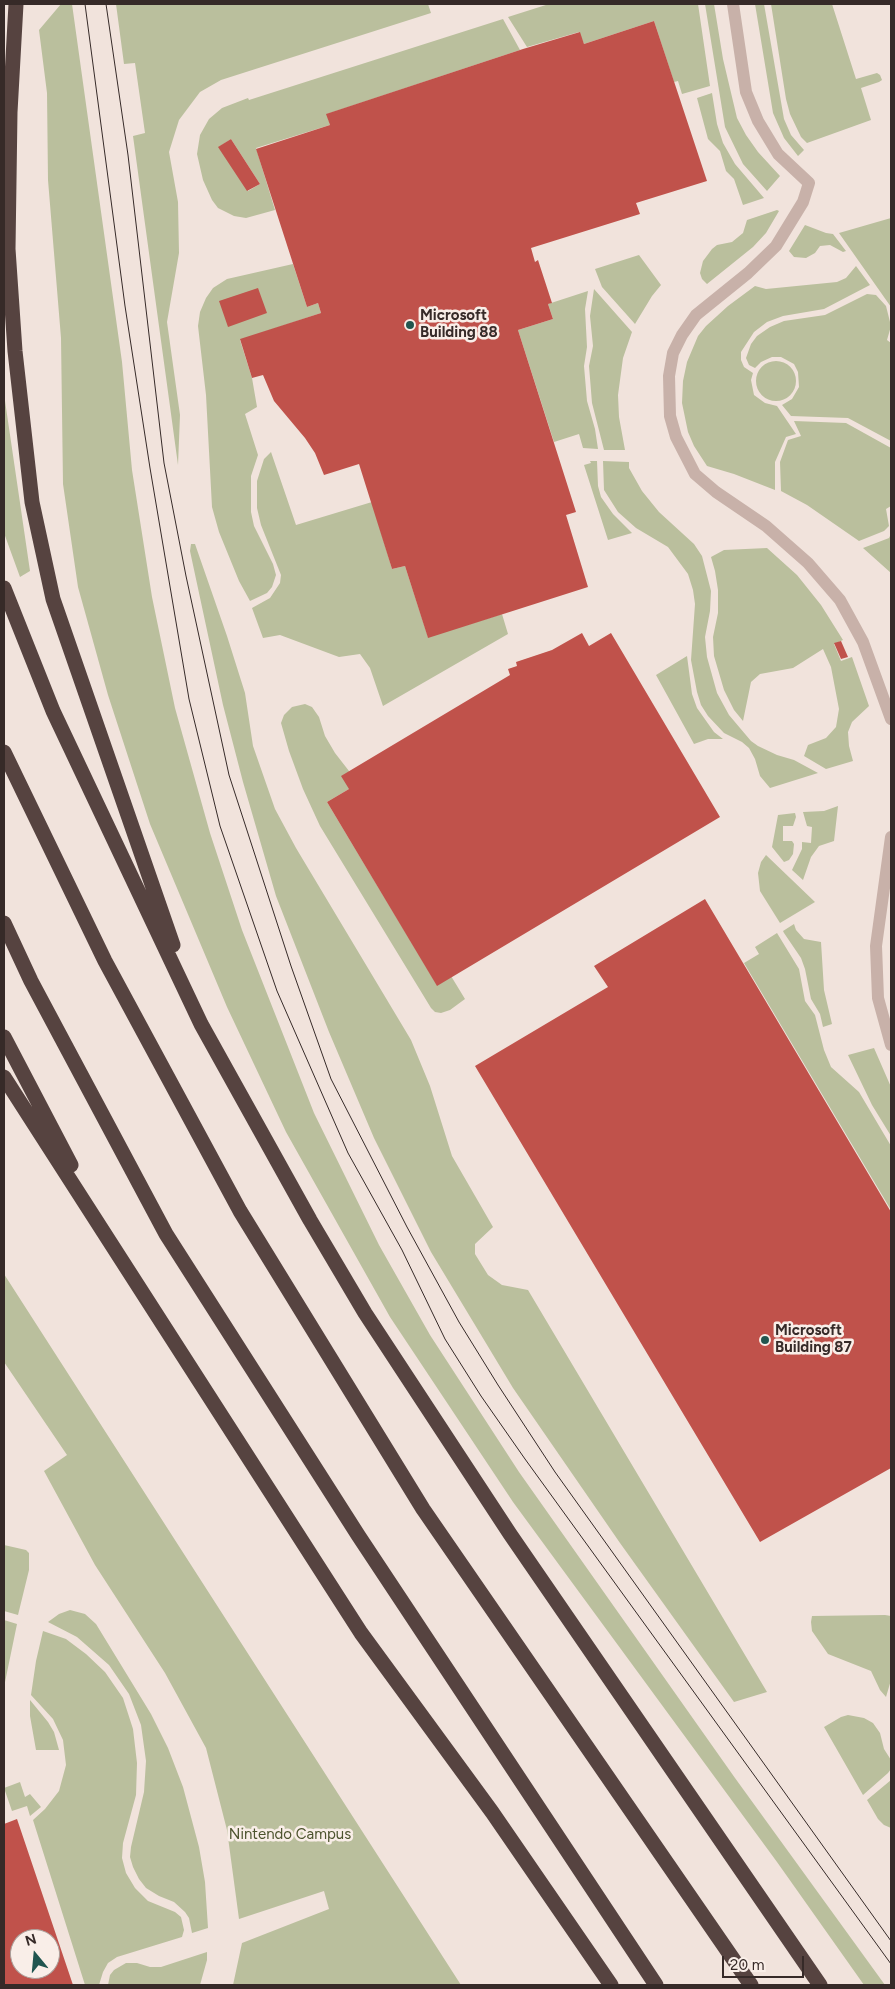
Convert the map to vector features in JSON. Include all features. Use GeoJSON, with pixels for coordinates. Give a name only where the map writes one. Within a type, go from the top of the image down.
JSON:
{"type":"FeatureCollection","features":[{"type":"Feature","properties":{"kind":"highway"},"geometry":{"type":"LineString","coordinates":[[16,4],[10,121],[8,250],[15,351],[32,502],[53,599],[200,1024]]}},
{"type":"Feature","properties":{"kind":"highway"},"geometry":{"type":"LineString","coordinates":[[4,588],[53,711],[200,1024],[365,1313],[510,1534],[820,1985]]}},
{"type":"Feature","properties":{"kind":"highway"},"geometry":{"type":"LineString","coordinates":[[4,752],[105,961],[245,1219],[423,1509],[751,1985]]}},
{"type":"Feature","properties":{"kind":"highway"},"geometry":{"type":"LineString","coordinates":[[4,923],[31,982],[166,1234],[358,1535],[656,1985]]}},
{"type":"Feature","properties":{"kind":"highway"},"geometry":{"type":"LineString","coordinates":[[4,1037],[114,1248]]}},
{"type":"Feature","properties":{"kind":"highway"},"geometry":{"type":"LineString","coordinates":[[4,1077],[362,1633],[492,1812],[611,1985]]}},
{"type":"Feature","properties":{"kind":"street"},"geometry":{"type":"LineString","coordinates":[[734,4],[746,92],[758,120],[778,154],[809,183],[803,202],[776,246],[748,273],[696,315],[682,335],[673,353],[669,376],[670,416],[676,437],[695,474],[716,492],[766,526],[801,556],[840,600],[863,642],[891,719]]}},
{"type":"Feature","properties":{"kind":"street"},"geometry":{"type":"LineString","coordinates":[[891,837],[876,946],[878,998],[891,1045]]}},
{"type":"Feature","properties":{"kind":"green space"},"geometry":{"type":"Polygon","coordinates":[[[61,4],[72,4],[122,362],[132,470],[152,597],[175,708],[210,833],[242,930],[314,1113],[379,1245],[430,1335],[519,1472],[735,1778],[885,1985],[864,1985],[777,1862],[513,1502],[390,1317],[286,1132],[227,1007],[150,824],[108,695],[78,587],[63,484],[61,338],[48,180],[47,93],[39,30],[61,4]]]}},
{"type":"Feature","properties":{"kind":"green space"},"geometry":{"type":"Polygon","coordinates":[[[116,4],[428,4],[431,13],[221,80],[200,92],[179,120],[169,152],[178,202],[179,253],[167,322],[180,415],[178,465],[133,136],[145,133],[135,63],[124,64],[116,4]]]}},
{"type":"Feature","properties":{"kind":"green space"},"geometry":{"type":"Polygon","coordinates":[[[549,4],[698,4],[710,86],[682,94],[678,81],[674,82],[654,21],[584,44],[579,32],[527,47],[508,17],[549,4]]]}},
{"type":"Feature","properties":{"kind":"green space"},"geometry":{"type":"Polygon","coordinates":[[[705,4],[714,4],[723,59],[737,118],[758,152],[780,176],[767,191],[743,164],[725,127],[705,4]]]}},
{"type":"Feature","properties":{"kind":"green space"},"geometry":{"type":"Polygon","coordinates":[[[755,4],[764,4],[784,119],[791,135],[804,150],[798,156],[784,138],[773,113],[755,4]]]}},
{"type":"Feature","properties":{"kind":"green space"},"geometry":{"type":"Polygon","coordinates":[[[771,4],[832,4],[856,79],[877,73],[882,80],[861,88],[871,120],[807,143],[801,137],[790,114],[786,99],[771,4]]]}},
{"type":"Feature","properties":{"kind":"green space"},"geometry":{"type":"Polygon","coordinates":[[[503,19],[520,50],[327,114],[330,125],[256,148],[275,210],[246,218],[234,216],[218,208],[212,200],[203,180],[197,154],[200,135],[209,119],[222,108],[248,98],[249,100],[503,19]],[[231,139],[219,147],[248,191],[260,184],[231,139]]]}},
{"type":"Feature","properties":{"kind":"green space"},"geometry":{"type":"Polygon","coordinates":[[[712,93],[717,124],[723,143],[735,164],[764,198],[743,205],[734,179],[726,171],[720,151],[708,139],[697,98],[712,93]]]}},
{"type":"Feature","properties":{"kind":"green space"},"geometry":{"type":"Polygon","coordinates":[[[777,210],[779,211],[766,233],[753,247],[707,284],[702,279],[700,273],[703,261],[712,249],[717,245],[732,242],[743,233],[747,220],[777,210]]]}},
{"type":"Feature","properties":{"kind":"green space"},"geometry":{"type":"Polygon","coordinates":[[[891,218],[891,307],[839,233],[891,218]]]}},
{"type":"Feature","properties":{"kind":"green space"},"geometry":{"type":"Polygon","coordinates":[[[805,225],[833,234],[846,251],[843,252],[830,245],[820,246],[815,253],[806,258],[794,257],[789,251],[805,225]]]}},
{"type":"Feature","properties":{"kind":"green space"},"geometry":{"type":"Polygon","coordinates":[[[639,255],[661,285],[635,324],[602,287],[595,269],[639,255]]]}},
{"type":"Feature","properties":{"kind":"green space"},"geometry":{"type":"Polygon","coordinates":[[[293,264],[307,307],[318,303],[321,313],[240,340],[252,378],[257,407],[245,414],[258,455],[251,476],[251,512],[254,526],[273,564],[276,575],[272,587],[267,593],[250,601],[239,581],[219,532],[212,507],[206,395],[198,326],[200,312],[213,288],[227,279],[293,264]]]}},
{"type":"Feature","properties":{"kind":"green space"},"geometry":{"type":"Polygon","coordinates":[[[856,266],[870,285],[824,309],[783,316],[767,322],[754,332],[741,352],[741,360],[744,367],[753,373],[751,380],[754,395],[765,403],[777,406],[796,434],[786,437],[775,462],[775,490],[707,466],[694,446],[688,432],[682,403],[683,381],[687,362],[698,336],[728,306],[755,286],[766,289],[837,282],[846,278],[856,266]]]}},
{"type":"Feature","properties":{"kind":"green space"},"geometry":{"type":"Polygon","coordinates":[[[594,289],[632,332],[623,358],[618,395],[619,417],[625,450],[604,450],[592,403],[589,366],[593,346],[590,316],[594,289]]]}},
{"type":"Feature","properties":{"kind":"green space"},"geometry":{"type":"Polygon","coordinates":[[[588,291],[585,309],[587,347],[584,366],[587,401],[595,429],[598,449],[583,448],[579,434],[554,442],[518,330],[553,319],[548,304],[588,291]]]}},
{"type":"Feature","properties":{"kind":"green space"},"geometry":{"type":"Polygon","coordinates":[[[867,294],[876,295],[886,306],[891,326],[887,340],[891,343],[891,441],[848,418],[791,416],[782,405],[792,399],[799,387],[798,372],[794,364],[781,357],[772,357],[761,362],[755,368],[749,365],[746,358],[751,344],[757,336],[770,327],[784,321],[825,315],[867,294]]]}},
{"type":"Feature","properties":{"kind":"green space"},"geometry":{"type":"Polygon","coordinates":[[[772,361],[780,361],[787,364],[793,370],[796,381],[793,392],[787,398],[780,401],[772,401],[765,398],[759,392],[756,385],[756,377],[759,370],[765,364],[772,361]]]}},
{"type":"Feature","properties":{"kind":"green space"},"geometry":{"type":"Polygon","coordinates":[[[4,394],[30,571],[20,577],[4,533],[4,394]]]}},
{"type":"Feature","properties":{"kind":"green space"},"geometry":{"type":"Polygon","coordinates":[[[794,421],[846,423],[891,448],[891,506],[886,509],[889,526],[884,531],[859,541],[807,505],[781,491],[780,462],[788,440],[801,436],[794,421]]]}},
{"type":"Feature","properties":{"kind":"green space"},"geometry":{"type":"Polygon","coordinates":[[[271,452],[296,525],[372,502],[392,569],[405,566],[428,637],[502,614],[508,634],[383,706],[370,668],[360,654],[339,657],[280,635],[263,638],[252,608],[270,598],[280,583],[281,575],[261,525],[257,508],[257,481],[264,459],[271,452]]]}},
{"type":"Feature","properties":{"kind":"green space"},"geometry":{"type":"Polygon","coordinates":[[[590,461],[597,461],[598,486],[601,497],[613,514],[632,533],[608,540],[584,465],[591,463],[590,461]]]}},
{"type":"Feature","properties":{"kind":"green space"},"geometry":{"type":"Polygon","coordinates":[[[603,461],[629,462],[629,468],[642,491],[659,512],[694,544],[702,556],[711,591],[710,611],[705,637],[707,657],[717,693],[729,715],[751,741],[758,746],[777,755],[794,760],[818,773],[770,788],[760,776],[755,759],[749,748],[742,742],[724,733],[708,716],[701,705],[697,692],[691,660],[695,604],[688,574],[668,547],[636,528],[618,512],[604,490],[603,461]]]}},
{"type":"Feature","properties":{"kind":"green space"},"geometry":{"type":"Polygon","coordinates":[[[891,534],[891,573],[863,548],[889,538],[891,534]]]}},
{"type":"Feature","properties":{"kind":"green space"},"geometry":{"type":"Polygon","coordinates":[[[191,544],[195,544],[227,636],[245,693],[253,746],[275,809],[296,848],[411,1040],[430,1086],[452,1156],[493,1227],[475,1244],[475,1254],[488,1275],[502,1285],[528,1290],[767,1692],[734,1702],[620,1543],[513,1388],[431,1252],[374,1138],[329,1032],[276,896],[223,705],[190,551],[191,544]]]}},
{"type":"Feature","properties":{"kind":"green space"},"geometry":{"type":"Polygon","coordinates":[[[767,548],[797,575],[821,605],[843,640],[834,644],[841,661],[852,657],[869,706],[852,722],[848,732],[853,761],[826,769],[804,756],[808,745],[826,738],[836,727],[839,709],[831,667],[823,649],[793,668],[760,674],[751,682],[743,721],[734,710],[724,690],[714,656],[713,637],[718,613],[718,590],[711,557],[724,550],[767,548]]]}},
{"type":"Feature","properties":{"kind":"green space"},"geometry":{"type":"Polygon","coordinates":[[[687,656],[692,694],[697,708],[714,732],[723,739],[708,739],[694,744],[656,675],[687,656]]]}},
{"type":"Feature","properties":{"kind":"green space"},"geometry":{"type":"Polygon","coordinates":[[[305,704],[312,707],[319,717],[325,736],[349,771],[349,789],[327,802],[437,985],[451,976],[465,999],[450,1010],[441,1013],[435,1012],[431,1008],[320,826],[303,789],[281,723],[284,715],[292,707],[305,704]]]}},
{"type":"Feature","properties":{"kind":"green space"},"geometry":{"type":"Polygon","coordinates":[[[838,806],[834,841],[819,846],[811,857],[803,880],[792,870],[802,849],[802,842],[811,843],[812,827],[807,826],[803,812],[824,811],[838,806]]]}},
{"type":"Feature","properties":{"kind":"green space"},"geometry":{"type":"Polygon","coordinates":[[[795,813],[796,817],[793,826],[783,826],[783,841],[792,841],[794,844],[793,854],[789,860],[784,862],[772,847],[778,815],[795,813]]]}},
{"type":"Feature","properties":{"kind":"green space"},"geometry":{"type":"Polygon","coordinates":[[[766,855],[815,902],[780,923],[760,891],[758,873],[761,862],[766,855]]]}},
{"type":"Feature","properties":{"kind":"green space"},"geometry":{"type":"Polygon","coordinates":[[[794,924],[796,930],[804,939],[821,942],[824,990],[832,1024],[823,1027],[820,1014],[811,999],[801,958],[783,931],[794,924]]]}},
{"type":"Feature","properties":{"kind":"green space"},"geometry":{"type":"Polygon","coordinates":[[[777,933],[799,969],[805,1001],[815,1015],[824,1050],[831,1067],[859,1092],[891,1146],[891,1210],[744,963],[759,954],[755,947],[777,933]]]}},
{"type":"Feature","properties":{"kind":"green space"},"geometry":{"type":"Polygon","coordinates":[[[874,1048],[891,1087],[891,1136],[872,1105],[848,1055],[874,1048]]]}},
{"type":"Feature","properties":{"kind":"green space","name":"Nintendo Campus"},"geometry":{"type":"Polygon","coordinates":[[[4,1274],[461,1985],[233,1985],[242,1943],[329,1909],[324,1891],[239,1919],[227,1830],[206,1748],[165,1673],[95,1565],[44,1471],[67,1455],[4,1362],[4,1274]]]}},
{"type":"Feature","properties":{"kind":"green space"},"geometry":{"type":"Polygon","coordinates":[[[4,1545],[26,1550],[29,1553],[29,1570],[18,1615],[4,1611],[4,1545]]]}},
{"type":"Feature","properties":{"kind":"green space"},"geometry":{"type":"Polygon","coordinates":[[[70,1610],[85,1614],[96,1624],[151,1714],[168,1748],[183,1787],[199,1847],[205,1882],[208,1928],[192,1933],[189,1918],[185,1912],[174,1902],[146,1888],[133,1867],[130,1857],[131,1847],[144,1792],[146,1761],[141,1725],[129,1694],[109,1665],[77,1637],[48,1622],[59,1614],[70,1610]]]}},
{"type":"Feature","properties":{"kind":"green space"},"geometry":{"type":"Polygon","coordinates":[[[812,1616],[891,1616],[891,1680],[886,1697],[880,1690],[871,1671],[828,1654],[812,1631],[811,1622],[812,1616]]]}},
{"type":"Feature","properties":{"kind":"green space"},"geometry":{"type":"Polygon","coordinates":[[[4,1620],[17,1624],[4,1687],[4,1620]]]}},
{"type":"Feature","properties":{"kind":"green space"},"geometry":{"type":"Polygon","coordinates":[[[43,1631],[66,1639],[86,1654],[105,1672],[123,1698],[133,1729],[137,1763],[136,1795],[123,1843],[122,1858],[126,1873],[135,1888],[148,1901],[175,1912],[181,1917],[184,1930],[182,1937],[117,1957],[108,1963],[99,1985],[85,1985],[33,1820],[45,1809],[59,1791],[66,1765],[63,1740],[53,1719],[31,1695],[43,1631]]]}},
{"type":"Feature","properties":{"kind":"green space"},"geometry":{"type":"Polygon","coordinates":[[[30,1700],[54,1732],[59,1750],[36,1750],[30,1716],[30,1700]]]}},
{"type":"Feature","properties":{"kind":"green space"},"geometry":{"type":"Polygon","coordinates":[[[848,1715],[864,1718],[873,1723],[880,1733],[884,1749],[891,1760],[891,1769],[888,1773],[863,1795],[824,1727],[848,1715]]]}},
{"type":"Feature","properties":{"kind":"green space"},"geometry":{"type":"Polygon","coordinates":[[[891,1780],[891,1828],[884,1825],[878,1819],[867,1800],[891,1780]]]}},
{"type":"Feature","properties":{"kind":"green space"},"geometry":{"type":"Polygon","coordinates":[[[20,1782],[25,1797],[30,1794],[41,1807],[30,1816],[27,1806],[12,1811],[4,1788],[20,1782]]]}},
{"type":"Feature","properties":{"kind":"green space"},"geometry":{"type":"Polygon","coordinates":[[[207,1952],[207,1960],[200,1985],[108,1985],[110,1975],[114,1970],[126,1963],[161,1967],[207,1952]]]}},
{"type":"Feature","properties":{"kind":"building","name":"Microsoft Building 88"},"geometry":{"type":"Polygon","coordinates":[[[654,21],[707,181],[636,203],[640,214],[531,248],[535,262],[538,260],[552,303],[548,304],[553,319],[518,330],[576,512],[566,515],[588,587],[428,638],[405,566],[392,569],[359,464],[324,475],[315,453],[305,438],[274,401],[263,375],[252,378],[240,339],[321,313],[318,303],[307,307],[256,149],[330,125],[326,114],[523,49],[580,32],[584,44],[654,21]]]}},
{"type":"Feature","properties":{"kind":"building"},"geometry":{"type":"Polygon","coordinates":[[[231,139],[260,184],[247,191],[218,147],[231,139]]]}},
{"type":"Feature","properties":{"kind":"building"},"geometry":{"type":"Polygon","coordinates":[[[258,288],[267,313],[228,327],[219,301],[258,288]]]}},
{"type":"Feature","properties":{"kind":"building"},"geometry":{"type":"Polygon","coordinates":[[[582,633],[589,646],[611,633],[720,817],[437,986],[327,802],[349,789],[341,776],[510,675],[508,669],[517,666],[516,662],[552,650],[582,633]]]}},
{"type":"Feature","properties":{"kind":"building"},"geometry":{"type":"Polygon","coordinates":[[[841,641],[848,657],[841,659],[834,643],[841,641]]]}},
{"type":"Feature","properties":{"kind":"building","name":"Microsoft Building 87"},"geometry":{"type":"Polygon","coordinates":[[[705,899],[891,1212],[891,1468],[760,1542],[475,1066],[608,987],[594,966],[705,899]]]}},
{"type":"Feature","properties":{"kind":"building"},"geometry":{"type":"Polygon","coordinates":[[[17,1819],[54,1929],[10,1929],[10,1979],[60,1979],[60,1946],[73,1985],[4,1985],[4,1824],[17,1819]]]}},
{"type":"Feature","properties":{"kind":"tram line"},"geometry":{"type":"LineString","coordinates":[[85,4],[125,306],[189,699],[220,826],[277,991],[348,1153],[402,1250],[445,1339],[481,1396],[525,1459],[891,1964]]}},
{"type":"Feature","properties":{"kind":"tram line"},"geometry":{"type":"LineString","coordinates":[[106,4],[128,155],[164,463],[186,576],[229,775],[291,966],[331,1079],[407,1227],[459,1322],[498,1385],[555,1472],[891,1941]]}},
{"type":"Feature","properties":{"kind":"place","name":"Microsoft Building 88"},"geometry":{"type":"Point","coordinates":[410,325]}},
{"type":"Feature","properties":{"kind":"place","name":"Microsoft Building 87"},"geometry":{"type":"Point","coordinates":[765,1340]}}]}
